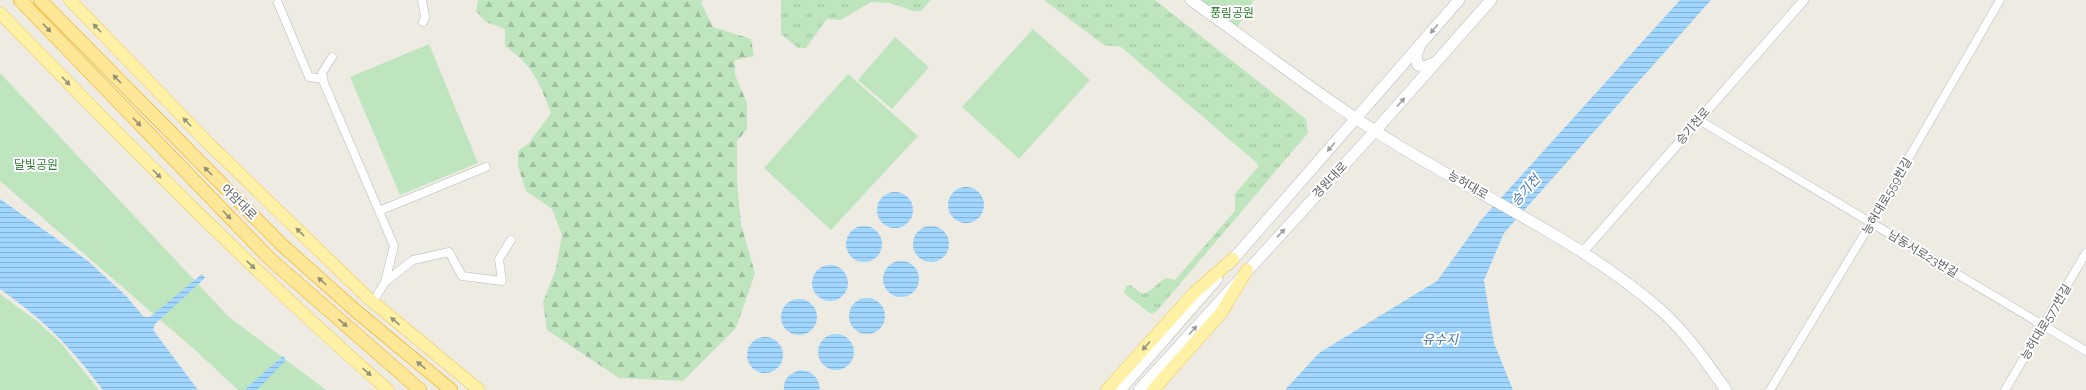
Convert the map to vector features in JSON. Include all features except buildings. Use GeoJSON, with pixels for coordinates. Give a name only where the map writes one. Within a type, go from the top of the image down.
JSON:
{"type":"FeatureCollection","features":[{"type":"Feature","properties":{"kind":"highway","name":"아암대로"},"geometry":{"type":"LineString","coordinates":[[20,0],[270,259],[420,390]]}},
{"type":"Feature","properties":{"kind":"highway","name":"아암대로"},"geometry":{"type":"LineString","coordinates":[[40,0],[282,245],[356,311],[451,390]]}},
{"type":"Feature","properties":{"kind":"main road","name":"아암대로"},"geometry":{"type":"LineString","coordinates":[[70,0],[209,144],[373,302],[479,390]]}},
{"type":"Feature","properties":{"kind":"main road","name":"능허대로"},"geometry":{"type":"LineString","coordinates":[[1190,0],[1375,131],[1564,242],[1621,279],[1664,313],[1699,352],[1726,390]]}},
{"type":"Feature","properties":{"kind":"main road","name":"경원대로"},"geometry":{"type":"LineString","coordinates":[[1120,390],[1459,0]]}},
{"type":"Feature","properties":{"kind":"main road","name":"경원대로"},"geometry":{"type":"LineString","coordinates":[[1139,390],[1375,131],[1491,0]]}},
{"type":"Feature","properties":{"kind":"main road"},"geometry":{"type":"LineString","coordinates":[[0,13],[161,178],[269,283],[388,390]]}},
{"type":"Feature","properties":{"kind":"main road"},"geometry":{"type":"LineString","coordinates":[[1420,46],[1416,55],[1418,65],[1424,67],[1437,61]]}},
{"type":"Feature","properties":{"kind":"main road"},"geometry":{"type":"LineString","coordinates":[[1107,390],[1194,292],[1233,259]]}},
{"type":"Feature","properties":{"kind":"main road"},"geometry":{"type":"LineString","coordinates":[[1153,390],[1221,313],[1247,270]]}},
{"type":"Feature","properties":{"kind":"street"},"geometry":{"type":"LineString","coordinates":[[422,0],[425,17],[423,22]]}},
{"type":"Feature","properties":{"kind":"street","name":"승기천로"},"geometry":{"type":"LineString","coordinates":[[1582,253],[1804,0]]}},
{"type":"Feature","properties":{"kind":"street","name":"능허대로559번길"},"geometry":{"type":"LineString","coordinates":[[1770,390],[1871,223],[2000,0]]}},
{"type":"Feature","properties":{"kind":"street"},"geometry":{"type":"LineString","coordinates":[[278,3],[309,76],[323,79]]}},
{"type":"Feature","properties":{"kind":"street"},"geometry":{"type":"LineString","coordinates":[[332,57],[322,72],[323,79],[394,246],[385,282],[373,302]]}},
{"type":"Feature","properties":{"kind":"street","name":"남동서로23번길"},"geometry":{"type":"LineString","coordinates":[[1699,120],[2086,351]]}},
{"type":"Feature","properties":{"kind":"street"},"geometry":{"type":"LineString","coordinates":[[379,211],[486,167]]}},
{"type":"Feature","properties":{"kind":"street"},"geometry":{"type":"LineString","coordinates":[[385,282],[413,260],[449,252],[462,276],[502,281],[499,259],[511,240]]}},
{"type":"Feature","properties":{"kind":"street","name":"능허대로577번길"},"geometry":{"type":"LineString","coordinates":[[2005,390],[2086,253]]}},
{"type":"Feature","properties":{"kind":"green space"},"geometry":{"type":"Polygon","coordinates":[[[478,0],[704,0],[701,2],[713,27],[751,39],[754,56],[735,60],[735,75],[747,103],[747,129],[737,141],[737,182],[741,224],[755,273],[736,328],[683,381],[619,378],[547,330],[543,302],[556,269],[562,235],[552,209],[526,191],[518,166],[518,151],[529,143],[551,113],[539,83],[534,75],[515,53],[505,46],[505,29],[486,22],[476,11],[478,0]]]}},
{"type":"Feature","properties":{"kind":"green space"},"geometry":{"type":"Polygon","coordinates":[[[781,0],[931,0],[921,11],[913,11],[890,3],[871,2],[841,20],[827,19],[806,48],[798,48],[781,34],[781,0]]]}},
{"type":"Feature","properties":{"kind":"green space"},"geometry":{"type":"Polygon","coordinates":[[[1044,0],[1155,0],[1306,119],[1308,133],[1157,311],[1151,314],[1124,293],[1126,286],[1130,285],[1143,294],[1150,291],[1166,278],[1175,280],[1235,211],[1235,194],[1258,167],[1257,163],[1121,47],[1104,45],[1044,0]]]}},
{"type":"Feature","properties":{"kind":"green space","name":"풍림공원"},"geometry":{"type":"Polygon","coordinates":[[[1191,0],[1254,0],[1235,31],[1191,0]]]}},
{"type":"Feature","properties":{"kind":"green space"},"geometry":{"type":"Polygon","coordinates":[[[1033,29],[1090,80],[1019,159],[962,107],[1033,29]]]}},
{"type":"Feature","properties":{"kind":"green space"},"geometry":{"type":"Polygon","coordinates":[[[895,37],[929,67],[892,109],[858,80],[895,37]]]}},
{"type":"Feature","properties":{"kind":"green space"},"geometry":{"type":"Polygon","coordinates":[[[429,44],[478,163],[400,195],[350,77],[429,44]]]}},
{"type":"Feature","properties":{"kind":"green space","name":"달빛공원"},"geometry":{"type":"Polygon","coordinates":[[[0,73],[229,317],[326,390],[238,390],[194,349],[0,181],[0,73]]]}},
{"type":"Feature","properties":{"kind":"green space"},"geometry":{"type":"Polygon","coordinates":[[[848,74],[918,136],[831,230],[764,168],[848,74]]]}},
{"type":"Feature","properties":{"kind":"green space"},"geometry":{"type":"Polygon","coordinates":[[[0,294],[38,322],[60,342],[99,390],[0,390],[0,294]]]}},
{"type":"Feature","properties":{"kind":"water","name":"유수지"},"geometry":{"type":"Polygon","coordinates":[[[1680,0],[1711,0],[1504,233],[1484,280],[1494,343],[1513,390],[1285,390],[1319,353],[1437,281],[1481,220],[1680,0]]]}},
{"type":"Feature","properties":{"kind":"water"},"geometry":{"type":"Polygon","coordinates":[[[970,187],[979,192],[983,198],[983,212],[979,218],[970,223],[962,223],[953,218],[949,212],[948,201],[953,192],[959,188],[970,187]]]}},
{"type":"Feature","properties":{"kind":"water"},"geometry":{"type":"Polygon","coordinates":[[[899,192],[908,197],[912,203],[912,217],[908,223],[899,228],[891,228],[882,223],[878,217],[877,206],[882,197],[888,193],[899,192]]]}},
{"type":"Feature","properties":{"kind":"water"},"geometry":{"type":"Polygon","coordinates":[[[0,199],[88,261],[126,296],[144,317],[150,317],[202,274],[205,278],[155,324],[153,330],[198,390],[103,390],[68,347],[44,323],[0,289],[0,199]]]}},
{"type":"Feature","properties":{"kind":"water"},"geometry":{"type":"Polygon","coordinates":[[[868,226],[877,231],[881,237],[881,251],[877,257],[868,262],[860,262],[851,257],[847,251],[846,240],[851,231],[857,227],[868,226]]]}},
{"type":"Feature","properties":{"kind":"water"},"geometry":{"type":"Polygon","coordinates":[[[935,226],[944,231],[948,237],[948,251],[944,257],[935,262],[927,262],[918,257],[914,251],[913,240],[918,231],[924,227],[935,226]]]}},
{"type":"Feature","properties":{"kind":"water"},"geometry":{"type":"Polygon","coordinates":[[[905,261],[914,266],[918,272],[918,286],[914,292],[905,297],[897,297],[888,292],[884,286],[883,275],[888,266],[894,262],[905,261]]]}},
{"type":"Feature","properties":{"kind":"water"},"geometry":{"type":"Polygon","coordinates":[[[834,265],[843,270],[847,276],[847,290],[843,296],[834,301],[826,301],[817,296],[813,290],[812,279],[817,270],[823,266],[834,265]]]}},
{"type":"Feature","properties":{"kind":"water"},"geometry":{"type":"Polygon","coordinates":[[[871,298],[880,303],[884,309],[884,323],[880,329],[871,334],[863,334],[854,329],[850,323],[849,312],[854,303],[860,299],[871,298]]]}},
{"type":"Feature","properties":{"kind":"water"},"geometry":{"type":"Polygon","coordinates":[[[803,299],[812,304],[816,310],[816,324],[812,330],[803,335],[795,335],[786,330],[782,324],[781,313],[786,304],[792,300],[803,299]]]}},
{"type":"Feature","properties":{"kind":"water"},"geometry":{"type":"Polygon","coordinates":[[[840,334],[849,339],[853,345],[853,359],[849,365],[840,370],[832,370],[823,365],[819,359],[818,348],[823,339],[829,335],[840,334]]]}},
{"type":"Feature","properties":{"kind":"water"},"geometry":{"type":"Polygon","coordinates":[[[769,337],[778,342],[782,348],[782,362],[778,368],[769,373],[761,373],[752,368],[748,362],[747,351],[752,342],[758,338],[769,337]]]}},
{"type":"Feature","properties":{"kind":"water"},"geometry":{"type":"Polygon","coordinates":[[[283,356],[286,360],[257,390],[244,390],[283,356]]]}},
{"type":"Feature","properties":{"kind":"water"},"geometry":{"type":"Polygon","coordinates":[[[800,370],[811,373],[816,378],[820,390],[784,390],[788,377],[800,370]]]}},
{"type":"Feature","properties":{"kind":"water label","name":"승기천"},"geometry":{"type":"Point","coordinates":[1525,190]}}]}
